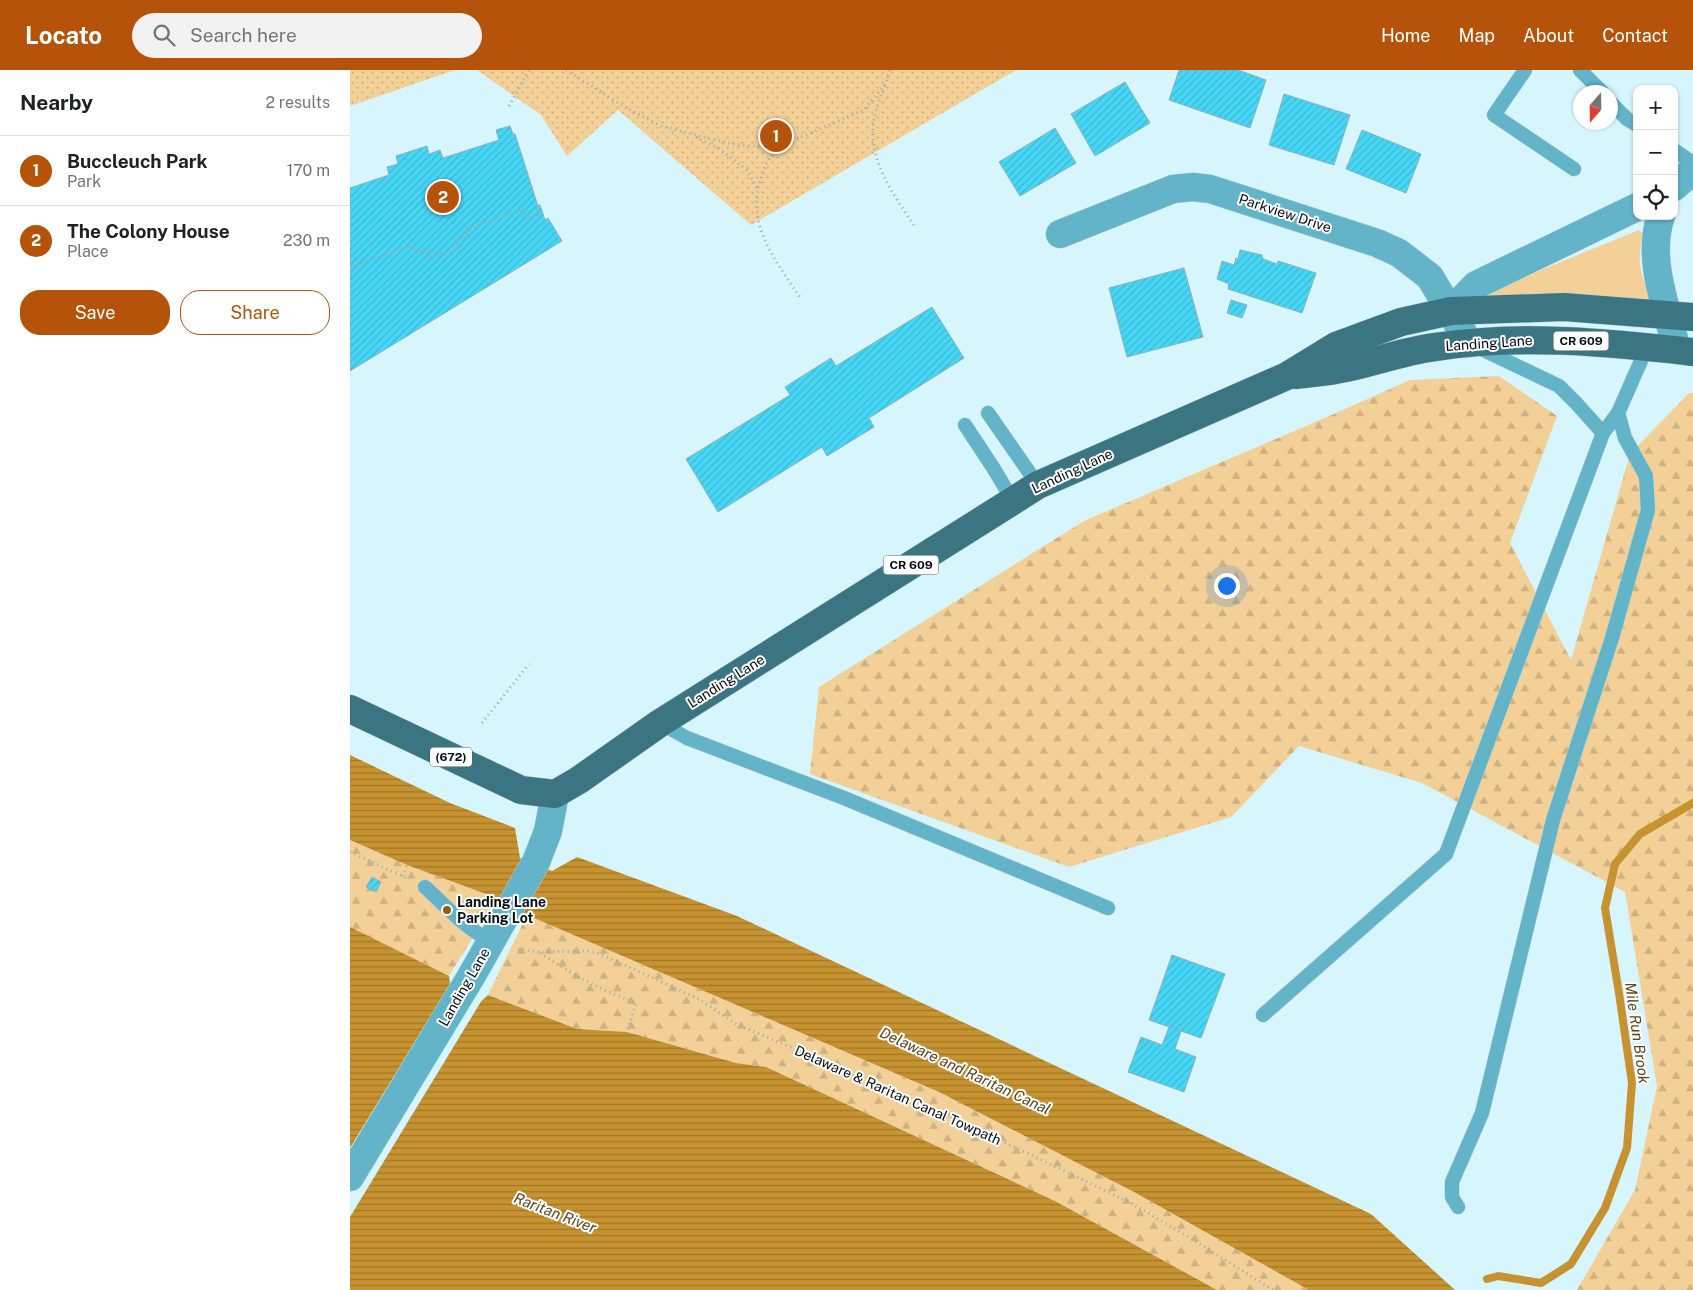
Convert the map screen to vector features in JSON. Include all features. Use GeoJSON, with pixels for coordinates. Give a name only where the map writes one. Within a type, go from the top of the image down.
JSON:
{"type":"FeatureCollection","features":[{"type":"Feature","properties":{"kind":"main road","name":"Landing Lane"},"geometry":{"type":"LineString","coordinates":[[555,794],[579,780],[660,723],[1038,485],[1288,376],[1336,346],[1400,322],[1451,311],[1564,307],[1681,316]]}},
{"type":"Feature","properties":{"kind":"main road","name":"Landing Lane"},"geometry":{"type":"LineString","coordinates":[[1288,376],[1344,369],[1433,347],[1527,339],[1587,341],[1685,351]]}},
{"type":"Feature","properties":{"kind":"main road","name":"(672)"},"geometry":{"type":"LineString","coordinates":[[350,709],[521,790],[555,794]]}},
{"type":"Feature","properties":{"kind":"street"},"geometry":{"type":"LineString","coordinates":[[1678,183],[1693,170]]}},
{"type":"Feature","properties":{"kind":"street","name":"Parkview Drive"},"geometry":{"type":"LineString","coordinates":[[1060,234],[1173,189],[1193,187],[1210,189],[1377,243],[1400,253],[1430,277],[1469,343]]}},
{"type":"Feature","properties":{"kind":"street"},"geometry":{"type":"LineString","coordinates":[[1451,311],[1476,285],[1633,208]]}},
{"type":"Feature","properties":{"kind":"street"},"geometry":{"type":"LineString","coordinates":[[1660,220],[1655,255],[1681,316],[1685,351]]}},
{"type":"Feature","properties":{"kind":"street","name":"Landing Lane"},"geometry":{"type":"LineString","coordinates":[[350,1177],[472,975],[501,941],[548,831],[555,794]]}},
{"type":"Feature","properties":{"kind":"lane"},"geometry":{"type":"LineString","coordinates":[[1525,70],[1494,116],[1574,169]]}},
{"type":"Feature","properties":{"kind":"lane"},"geometry":{"type":"LineString","coordinates":[[1580,70],[1595,85]]}},
{"type":"Feature","properties":{"kind":"lane"},"geometry":{"type":"LineString","coordinates":[[1618,110],[1633,123]]}},
{"type":"Feature","properties":{"kind":"lane"},"geometry":{"type":"LineString","coordinates":[[1678,153],[1693,163]]}},
{"type":"Feature","properties":{"kind":"lane"},"geometry":{"type":"LineString","coordinates":[[1469,343],[1558,386],[1603,433]]}},
{"type":"Feature","properties":{"kind":"lane"},"geometry":{"type":"LineString","coordinates":[[1263,1015],[1446,854],[1603,433],[1618,413],[1647,347]]}},
{"type":"Feature","properties":{"kind":"lane"},"geometry":{"type":"LineString","coordinates":[[988,413],[1038,485]]}},
{"type":"Feature","properties":{"kind":"lane"},"geometry":{"type":"LineString","coordinates":[[1458,1207],[1452,1196],[1452,1182],[1482,1113],[1553,820],[1612,638],[1648,510],[1646,476],[1625,438],[1618,413]]}},
{"type":"Feature","properties":{"kind":"lane"},"geometry":{"type":"LineString","coordinates":[[966,425],[1013,501]]}},
{"type":"Feature","properties":{"kind":"lane"},"geometry":{"type":"LineString","coordinates":[[660,723],[687,738],[844,798],[1108,908]]}},
{"type":"Feature","properties":{"kind":"lane"},"geometry":{"type":"LineString","coordinates":[[425,887],[474,931],[501,941]]}},
{"type":"Feature","properties":{"kind":"path"},"geometry":{"type":"LineString","coordinates":[[509,106],[529,70]]}},
{"type":"Feature","properties":{"kind":"path"},"geometry":{"type":"LineString","coordinates":[[566,70],[623,106],[661,126],[731,144],[763,147],[785,144],[864,110],[886,82]]}},
{"type":"Feature","properties":{"kind":"path"},"geometry":{"type":"LineString","coordinates":[[890,70],[874,118],[873,143],[885,182],[915,227]]}},
{"type":"Feature","properties":{"kind":"path"},"geometry":{"type":"LineString","coordinates":[[691,134],[718,148],[746,170],[757,188]]}},
{"type":"Feature","properties":{"kind":"path"},"geometry":{"type":"LineString","coordinates":[[785,144],[767,162],[757,188],[755,204],[762,232],[772,253],[800,299]]}},
{"type":"Feature","properties":{"kind":"path"},"geometry":{"type":"LineString","coordinates":[[482,723],[529,664]]}},
{"type":"Feature","properties":{"kind":"path"},"geometry":{"type":"LineString","coordinates":[[350,852],[425,887]]}},
{"type":"Feature","properties":{"kind":"path"},"geometry":{"type":"LineString","coordinates":[[402,876],[407,865]]}},
{"type":"Feature","properties":{"kind":"path","name":"Delaware & Raritan Canal Towpath"},"geometry":{"type":"LineString","coordinates":[[501,941],[540,952],[589,951],[600,954],[697,998],[736,1024],[933,1108],[1131,1203],[1273,1290]]}},
{"type":"Feature","properties":{"kind":"path"},"geometry":{"type":"LineString","coordinates":[[540,952],[569,972],[599,988],[636,1003],[627,1032]]}},
{"type":"Feature","properties":{"kind":"green space"},"geometry":{"type":"Polygon","coordinates":[[[350,70],[455,70],[350,106],[350,70]]]}},
{"type":"Feature","properties":{"kind":"green space"},"geometry":{"type":"Polygon","coordinates":[[[477,70],[1016,70],[751,225],[618,110],[567,156],[541,115],[477,70]]]}},
{"type":"Feature","properties":{"kind":"green space"},"geometry":{"type":"Polygon","coordinates":[[[1639,230],[1643,234],[1640,261],[1641,272],[1649,294],[1647,300],[1485,298],[1487,292],[1639,230]]]}},
{"type":"Feature","properties":{"kind":"green space"},"geometry":{"type":"Polygon","coordinates":[[[1499,376],[1557,416],[1510,543],[1571,660],[1630,454],[1689,393],[1693,393],[1693,1290],[1577,1290],[1635,1190],[1657,1086],[1625,892],[1422,783],[1299,746],[1231,817],[1069,867],[810,774],[819,687],[1084,521],[1410,380],[1499,376]]]}},
{"type":"Feature","properties":{"kind":"green space"},"geometry":{"type":"Polygon","coordinates":[[[350,840],[407,865],[497,898],[449,976],[350,929],[350,840]]]}},
{"type":"Feature","properties":{"kind":"green space"},"geometry":{"type":"Polygon","coordinates":[[[527,915],[939,1092],[1134,1192],[1309,1290],[1217,1290],[1055,1201],[766,1067],[736,1063],[627,1032],[577,1029],[488,995],[527,915]]]}},
{"type":"Feature","properties":{"kind":"water","name":"Delaware and Raritan Canal"},"geometry":{"type":"Polygon","coordinates":[[[350,755],[450,803],[515,828],[520,858],[552,871],[577,857],[737,916],[1371,1214],[1455,1290],[1309,1290],[1134,1192],[939,1092],[527,915],[497,898],[407,865],[350,840],[350,755]]]}},
{"type":"Feature","properties":{"kind":"water","name":"Raritan River"},"geometry":{"type":"Polygon","coordinates":[[[350,927],[449,976],[451,993],[476,1006],[488,995],[577,1029],[627,1032],[736,1063],[766,1067],[1055,1201],[1217,1290],[350,1290],[350,927]]]}},
{"type":"Feature","properties":{"kind":"pier"},"geometry":{"type":"Polygon","coordinates":[[[452,981],[453,992],[475,1003],[485,995],[350,1217],[350,1148],[452,981]]]}},
{"type":"Feature","properties":{"kind":"building"},"geometry":{"type":"Polygon","coordinates":[[[1179,70],[1238,70],[1266,80],[1250,128],[1169,100],[1179,70]]]}},
{"type":"Feature","properties":{"kind":"building"},"geometry":{"type":"Polygon","coordinates":[[[1125,82],[1150,123],[1095,156],[1071,114],[1125,82]]]}},
{"type":"Feature","properties":{"kind":"building"},"geometry":{"type":"Polygon","coordinates":[[[1284,94],[1350,115],[1334,165],[1269,145],[1284,94]]]}},
{"type":"Feature","properties":{"kind":"building"},"geometry":{"type":"Polygon","coordinates":[[[510,126],[513,134],[515,134],[538,206],[536,206],[539,215],[526,219],[523,210],[466,229],[468,236],[456,240],[459,248],[429,258],[427,249],[415,253],[412,246],[350,267],[350,188],[389,175],[387,167],[398,164],[396,156],[427,146],[429,154],[440,150],[443,158],[499,140],[496,130],[510,126]]]}},
{"type":"Feature","properties":{"kind":"building"},"geometry":{"type":"Polygon","coordinates":[[[1055,128],[1076,163],[1020,196],[999,162],[1055,128]]]}},
{"type":"Feature","properties":{"kind":"building"},"geometry":{"type":"Polygon","coordinates":[[[1362,130],[1421,154],[1406,193],[1346,169],[1362,130]]]}},
{"type":"Feature","properties":{"kind":"building"},"geometry":{"type":"Polygon","coordinates":[[[540,205],[545,220],[548,218],[562,241],[350,371],[350,267],[412,246],[415,253],[427,249],[429,258],[459,248],[456,240],[468,236],[466,229],[523,210],[526,219],[539,215],[536,206],[540,205]]]}},
{"type":"Feature","properties":{"kind":"building"},"geometry":{"type":"Polygon","coordinates":[[[1240,250],[1262,255],[1263,259],[1277,264],[1278,261],[1316,273],[1302,313],[1228,289],[1229,284],[1217,279],[1222,261],[1234,265],[1240,250]]]}},
{"type":"Feature","properties":{"kind":"building"},"geometry":{"type":"Polygon","coordinates":[[[1184,268],[1203,337],[1127,357],[1109,288],[1184,268]]]}},
{"type":"Feature","properties":{"kind":"building"},"geometry":{"type":"Polygon","coordinates":[[[1231,300],[1247,305],[1242,318],[1227,313],[1231,300]]]}},
{"type":"Feature","properties":{"kind":"building"},"geometry":{"type":"Polygon","coordinates":[[[932,307],[964,358],[869,418],[874,427],[827,456],[822,447],[718,512],[686,459],[790,395],[785,387],[831,358],[836,366],[932,307]]]}},
{"type":"Feature","properties":{"kind":"building"},"geometry":{"type":"Polygon","coordinates":[[[372,877],[381,882],[376,892],[366,887],[372,877]]]}},
{"type":"Feature","properties":{"kind":"building"},"geometry":{"type":"Polygon","coordinates":[[[1172,955],[1225,974],[1201,1038],[1149,1020],[1172,955]]]}},
{"type":"Feature","properties":{"kind":"building"},"geometry":{"type":"Polygon","coordinates":[[[1169,1027],[1181,1031],[1175,1049],[1196,1057],[1184,1092],[1128,1072],[1141,1037],[1162,1045],[1169,1027]]]}},
{"type":"Feature","properties":{"kind":"waterway","name":"Mile Run Brook"},"geometry":{"type":"LineString","coordinates":[[1487,1279],[1498,1276],[1541,1283],[1571,1264],[1605,1208],[1627,1148],[1632,1083],[1605,908],[1615,864],[1640,834],[1693,803]]}},
{"type":"Feature","properties":{"kind":"place","name":"Buccleuch Park"},"geometry":{"type":"Point","coordinates":[776,136]}},
{"type":"Feature","properties":{"kind":"place","name":"The Colony House"},"geometry":{"type":"Point","coordinates":[443,197]}},
{"type":"Feature","properties":{"kind":"place","name":"Landing Lane Parking Lot"},"geometry":{"type":"Point","coordinates":[447,910]}}]}
